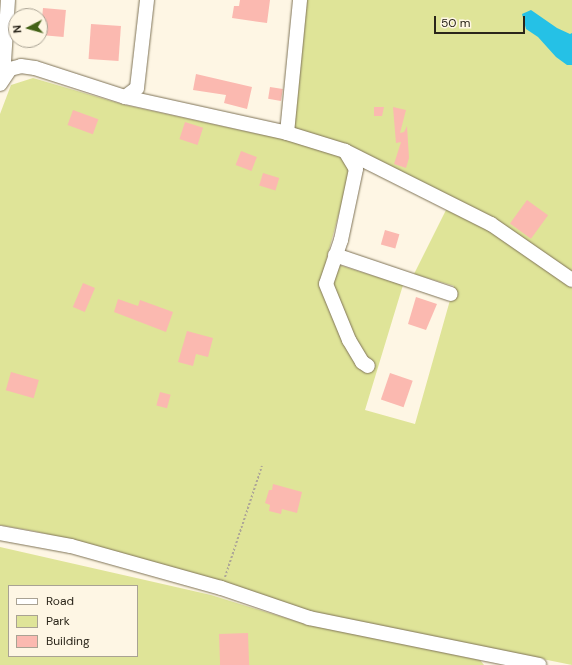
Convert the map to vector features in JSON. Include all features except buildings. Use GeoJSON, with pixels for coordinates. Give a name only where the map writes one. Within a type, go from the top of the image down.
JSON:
{"type":"FeatureCollection","features":[{"type":"Feature","properties":{"kind":"street"},"geometry":{"type":"LineString","coordinates":[[1,80],[8,0]]}},
{"type":"Feature","properties":{"kind":"street"},"geometry":{"type":"LineString","coordinates":[[125,98],[137,88],[147,0]]}},
{"type":"Feature","properties":{"kind":"street"},"geometry":{"type":"LineString","coordinates":[[287,133],[300,0]]}},
{"type":"Feature","properties":{"kind":"street"},"geometry":{"type":"LineString","coordinates":[[1,80],[10,69],[21,66],[35,68],[125,98],[287,133],[344,151],[491,224],[572,280]]}},
{"type":"Feature","properties":{"kind":"street"},"geometry":{"type":"LineString","coordinates":[[344,151],[356,169],[335,255],[326,284],[349,340],[362,362],[368,366]]}},
{"type":"Feature","properties":{"kind":"street"},"geometry":{"type":"LineString","coordinates":[[335,255],[451,294]]}},
{"type":"Feature","properties":{"kind":"street"},"geometry":{"type":"LineString","coordinates":[[0,532],[71,546],[221,588],[309,618],[498,661],[539,665]]}},
{"type":"Feature","properties":{"kind":"path"},"geometry":{"type":"LineString","coordinates":[[221,588],[262,466]]}},
{"type":"Feature","properties":{"kind":"green space"},"geometry":{"type":"Polygon","coordinates":[[[300,0],[572,0],[572,274],[294,128],[300,0]]]}},
{"type":"Feature","properties":{"kind":"green space"},"geometry":{"type":"Polygon","coordinates":[[[33,78],[125,105],[258,134],[284,137],[343,155],[351,169],[326,261],[403,285],[365,410],[415,424],[454,286],[414,274],[447,208],[489,229],[572,288],[572,665],[311,612],[97,546],[34,531],[0,525],[0,114],[11,85],[33,78]]]}},
{"type":"Feature","properties":{"kind":"green space"},"geometry":{"type":"Polygon","coordinates":[[[0,547],[211,595],[305,624],[480,660],[484,665],[0,665],[0,547]]]}},
{"type":"Feature","properties":{"kind":"water"},"geometry":{"type":"Polygon","coordinates":[[[531,10],[557,28],[570,34],[572,33],[572,65],[567,65],[556,57],[538,37],[526,29],[522,14],[531,10]]]}}]}
